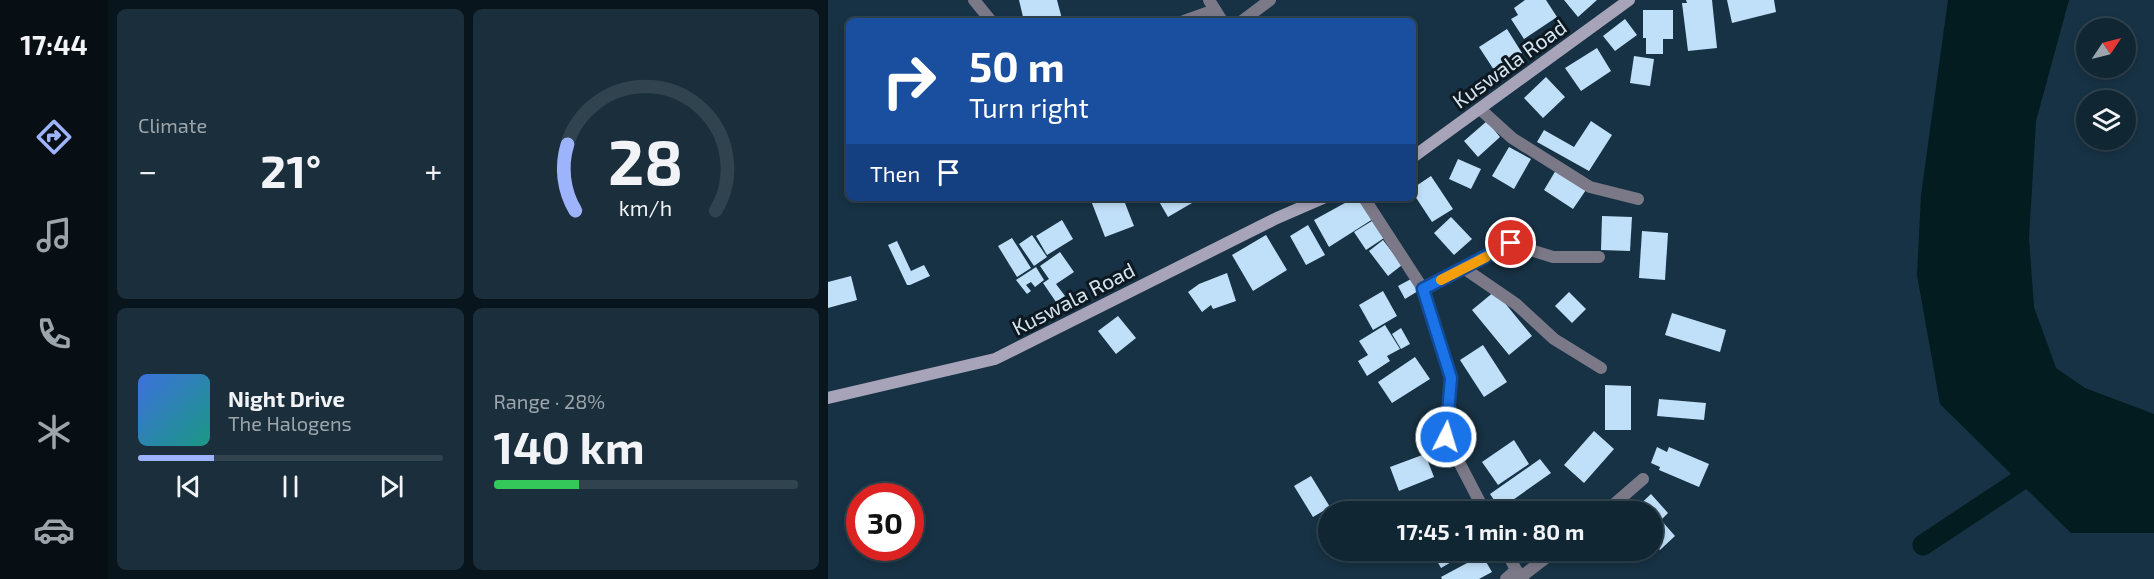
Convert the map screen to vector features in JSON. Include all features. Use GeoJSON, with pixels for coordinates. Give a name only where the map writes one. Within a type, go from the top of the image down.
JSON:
{"type":"FeatureCollection","features":[{"type":"Feature","properties":{"kind":"street"},"geometry":{"type":"LineString","coordinates":[[974,0],[989,18]]}},
{"type":"Feature","properties":{"kind":"street"},"geometry":{"type":"LineString","coordinates":[[1246,18],[1270,0]]}},
{"type":"Feature","properties":{"kind":"street","name":"Kuswala Road"},"geometry":{"type":"LineString","coordinates":[[1416,155],[1629,0]]}},
{"type":"Feature","properties":{"kind":"street"},"geometry":{"type":"LineString","coordinates":[[1189,18],[1212,5],[1220,18]]}},
{"type":"Feature","properties":{"kind":"street"},"geometry":{"type":"LineString","coordinates":[[1480,109],[1512,138],[1590,186],[1638,199]]}},
{"type":"Feature","properties":{"kind":"street","name":"Kuswala Road"},"geometry":{"type":"LineString","coordinates":[[828,398],[994,359],[1277,218],[1316,201]]}},
{"type":"Feature","properties":{"kind":"street"},"geometry":{"type":"LineString","coordinates":[[1366,201],[1423,289],[1451,378],[1446,437],[1479,501]]}},
{"type":"Feature","properties":{"kind":"street"},"geometry":{"type":"LineString","coordinates":[[1423,289],[1511,243],[1553,257],[1599,257]]}},
{"type":"Feature","properties":{"kind":"street"},"geometry":{"type":"LineString","coordinates":[[1465,269],[1516,304],[1554,339],[1601,368]]}},
{"type":"Feature","properties":{"kind":"street"},"geometry":{"type":"LineString","coordinates":[[1618,501],[1643,479]]}},
{"type":"Feature","properties":{"kind":"street"},"geometry":{"type":"LineString","coordinates":[[1512,561],[1520,575]]}},
{"type":"Feature","properties":{"kind":"street"},"geometry":{"type":"LineString","coordinates":[[1506,579],[1520,575],[1540,561]]}},
{"type":"Feature","properties":{"kind":"shaded area"},"geometry":{"type":"Polygon","coordinates":[[[1948,0],[2069,0],[2036,121],[2029,238],[2034,307],[2056,368],[2085,388],[2154,414],[2154,533],[2071,533],[1940,404],[1917,275],[1921,195],[1948,0]]]}},
{"type":"Feature","properties":{"kind":"building"},"geometry":{"type":"Polygon","coordinates":[[[1019,0],[1057,0],[1062,18],[1023,18],[1019,0]]]}},
{"type":"Feature","properties":{"kind":"building"},"geometry":{"type":"Polygon","coordinates":[[[1525,0],[1546,0],[1557,17],[1524,39],[1511,19],[1518,15],[1514,8],[1525,0]]]}},
{"type":"Feature","properties":{"kind":"building"},"geometry":{"type":"Polygon","coordinates":[[[1564,0],[1597,0],[1578,17],[1564,0]]]}},
{"type":"Feature","properties":{"kind":"building"},"geometry":{"type":"Polygon","coordinates":[[[1686,0],[1712,0],[1717,48],[1688,51],[1682,3],[1687,3],[1686,0]]]}},
{"type":"Feature","properties":{"kind":"building"},"geometry":{"type":"Polygon","coordinates":[[[1727,0],[1774,0],[1776,12],[1732,23],[1727,0]]]}},
{"type":"Feature","properties":{"kind":"building"},"geometry":{"type":"Polygon","coordinates":[[[1643,10],[1673,10],[1673,39],[1663,39],[1663,54],[1646,54],[1646,38],[1643,38],[1643,10]]]}},
{"type":"Feature","properties":{"kind":"building"},"geometry":{"type":"Polygon","coordinates":[[[1625,19],[1637,35],[1615,51],[1603,36],[1625,19]]]}},
{"type":"Feature","properties":{"kind":"building"},"geometry":{"type":"Polygon","coordinates":[[[1507,29],[1522,53],[1494,70],[1479,47],[1507,29]]]}},
{"type":"Feature","properties":{"kind":"building"},"geometry":{"type":"Polygon","coordinates":[[[1597,48],[1611,71],[1581,91],[1565,68],[1597,48]]]}},
{"type":"Feature","properties":{"kind":"building"},"geometry":{"type":"Polygon","coordinates":[[[1634,56],[1654,59],[1650,86],[1630,83],[1634,56]]]}},
{"type":"Feature","properties":{"kind":"building"},"geometry":{"type":"Polygon","coordinates":[[[1546,77],[1565,97],[1543,118],[1524,98],[1546,77]]]}},
{"type":"Feature","properties":{"kind":"building"},"geometry":{"type":"Polygon","coordinates":[[[1487,121],[1500,137],[1478,157],[1464,141],[1487,121]]]}},
{"type":"Feature","properties":{"kind":"building"},"geometry":{"type":"Polygon","coordinates":[[[1591,121],[1612,135],[1589,171],[1537,142],[1544,130],[1574,147],[1591,121]]]}},
{"type":"Feature","properties":{"kind":"building"},"geometry":{"type":"Polygon","coordinates":[[[1509,147],[1531,159],[1514,189],[1492,176],[1509,147]]]}},
{"type":"Feature","properties":{"kind":"building"},"geometry":{"type":"Polygon","coordinates":[[[1458,159],[1481,169],[1471,189],[1449,179],[1458,159]]]}},
{"type":"Feature","properties":{"kind":"building"},"geometry":{"type":"Polygon","coordinates":[[[1556,170],[1586,190],[1573,209],[1544,190],[1556,170]]]}},
{"type":"Feature","properties":{"kind":"building"},"geometry":{"type":"Polygon","coordinates":[[[1431,176],[1453,209],[1432,222],[1416,198],[1416,186],[1431,176]]]}},
{"type":"Feature","properties":{"kind":"building"},"geometry":{"type":"Polygon","coordinates":[[[1091,201],[1124,201],[1134,226],[1105,237],[1091,201]]]}},
{"type":"Feature","properties":{"kind":"building"},"geometry":{"type":"Polygon","coordinates":[[[1159,201],[1191,201],[1192,203],[1168,217],[1159,201]]]}},
{"type":"Feature","properties":{"kind":"building"},"geometry":{"type":"Polygon","coordinates":[[[1349,201],[1363,201],[1373,219],[1329,247],[1314,220],[1349,201]]]}},
{"type":"Feature","properties":{"kind":"building"},"geometry":{"type":"Polygon","coordinates":[[[1602,216],[1632,217],[1630,251],[1601,250],[1602,216]]]}},
{"type":"Feature","properties":{"kind":"building"},"geometry":{"type":"Polygon","coordinates":[[[1451,217],[1472,239],[1454,255],[1434,233],[1451,217]]]}},
{"type":"Feature","properties":{"kind":"building"},"geometry":{"type":"Polygon","coordinates":[[[1062,220],[1073,239],[1047,255],[1036,236],[1062,220]]]}},
{"type":"Feature","properties":{"kind":"building"},"geometry":{"type":"Polygon","coordinates":[[[1372,221],[1384,238],[1366,250],[1354,232],[1372,221]]]}},
{"type":"Feature","properties":{"kind":"building"},"geometry":{"type":"Polygon","coordinates":[[[1308,225],[1325,255],[1306,265],[1290,236],[1308,225]]]}},
{"type":"Feature","properties":{"kind":"building"},"geometry":{"type":"Polygon","coordinates":[[[1642,231],[1668,233],[1665,280],[1639,278],[1642,231]]]}},
{"type":"Feature","properties":{"kind":"building"},"geometry":{"type":"Polygon","coordinates":[[[1032,235],[1047,257],[1034,266],[1019,244],[1032,235]]]}},
{"type":"Feature","properties":{"kind":"building"},"geometry":{"type":"Polygon","coordinates":[[[1266,235],[1287,270],[1253,291],[1232,255],[1266,235]]]}},
{"type":"Feature","properties":{"kind":"building"},"geometry":{"type":"Polygon","coordinates":[[[1012,238],[1031,268],[1017,277],[998,246],[1012,238]]]}},
{"type":"Feature","properties":{"kind":"building"},"geometry":{"type":"Polygon","coordinates":[[[1383,240],[1402,265],[1388,276],[1369,251],[1383,240]]]}},
{"type":"Feature","properties":{"kind":"building"},"geometry":{"type":"Polygon","coordinates":[[[897,241],[911,271],[924,265],[930,276],[907,285],[888,245],[897,241]]]}},
{"type":"Feature","properties":{"kind":"building"},"geometry":{"type":"Polygon","coordinates":[[[1060,252],[1074,272],[1056,284],[1065,296],[1056,302],[1043,283],[1049,279],[1040,266],[1060,252]]]}},
{"type":"Feature","properties":{"kind":"building"},"geometry":{"type":"Polygon","coordinates":[[[1036,267],[1044,280],[1035,287],[1031,282],[1026,285],[1031,291],[1027,294],[1016,280],[1036,267]]]}},
{"type":"Feature","properties":{"kind":"building"},"geometry":{"type":"Polygon","coordinates":[[[1227,273],[1236,301],[1213,309],[1211,305],[1202,312],[1188,292],[1199,284],[1227,273]]]}},
{"type":"Feature","properties":{"kind":"building"},"geometry":{"type":"Polygon","coordinates":[[[851,276],[857,300],[828,308],[828,282],[851,276]]]}},
{"type":"Feature","properties":{"kind":"building"},"geometry":{"type":"Polygon","coordinates":[[[1411,279],[1418,291],[1405,299],[1398,286],[1411,279]]]}},
{"type":"Feature","properties":{"kind":"building"},"geometry":{"type":"Polygon","coordinates":[[[1383,291],[1397,316],[1373,330],[1359,305],[1383,291]]]}},
{"type":"Feature","properties":{"kind":"building"},"geometry":{"type":"Polygon","coordinates":[[[1495,291],[1532,336],[1509,355],[1472,310],[1495,291]]]}},
{"type":"Feature","properties":{"kind":"building"},"geometry":{"type":"Polygon","coordinates":[[[1569,292],[1586,309],[1572,323],[1555,306],[1569,292]]]}},
{"type":"Feature","properties":{"kind":"building"},"geometry":{"type":"Polygon","coordinates":[[[1672,313],[1726,330],[1720,352],[1665,335],[1672,313]]]}},
{"type":"Feature","properties":{"kind":"building"},"geometry":{"type":"Polygon","coordinates":[[[1118,316],[1136,338],[1116,354],[1098,331],[1118,316]]]}},
{"type":"Feature","properties":{"kind":"building"},"geometry":{"type":"Polygon","coordinates":[[[1385,325],[1400,349],[1387,356],[1390,361],[1367,376],[1358,361],[1368,355],[1359,341],[1385,325]]]}},
{"type":"Feature","properties":{"kind":"building"},"geometry":{"type":"Polygon","coordinates":[[[1401,328],[1410,344],[1401,349],[1392,334],[1401,328]]]}},
{"type":"Feature","properties":{"kind":"building"},"geometry":{"type":"Polygon","coordinates":[[[1483,345],[1507,382],[1484,397],[1460,360],[1483,345]]]}},
{"type":"Feature","properties":{"kind":"building"},"geometry":{"type":"Polygon","coordinates":[[[1415,357],[1430,379],[1392,403],[1378,382],[1415,357]]]}},
{"type":"Feature","properties":{"kind":"building"},"geometry":{"type":"Polygon","coordinates":[[[1605,385],[1631,386],[1631,430],[1605,430],[1605,385]]]}},
{"type":"Feature","properties":{"kind":"building"},"geometry":{"type":"Polygon","coordinates":[[[1659,399],[1706,403],[1704,420],[1657,416],[1659,399]]]}},
{"type":"Feature","properties":{"kind":"building"},"geometry":{"type":"Polygon","coordinates":[[[1594,431],[1614,449],[1584,483],[1564,465],[1594,431]]]}},
{"type":"Feature","properties":{"kind":"building"},"geometry":{"type":"Polygon","coordinates":[[[1514,440],[1529,464],[1498,485],[1482,462],[1514,440]]]}},
{"type":"Feature","properties":{"kind":"building"},"geometry":{"type":"Polygon","coordinates":[[[1657,447],[1667,452],[1669,447],[1709,464],[1699,487],[1659,470],[1660,467],[1651,463],[1657,447]]]}},
{"type":"Feature","properties":{"kind":"building"},"geometry":{"type":"Polygon","coordinates":[[[1425,454],[1434,477],[1399,491],[1390,467],[1425,454]]]}},
{"type":"Feature","properties":{"kind":"building"},"geometry":{"type":"Polygon","coordinates":[[[1540,459],[1551,473],[1511,501],[1495,501],[1490,494],[1540,459]]]}},
{"type":"Feature","properties":{"kind":"building"},"geometry":{"type":"Polygon","coordinates":[[[1311,476],[1326,501],[1318,501],[1318,514],[1313,517],[1294,486],[1311,476]]]}},
{"type":"Feature","properties":{"kind":"building"},"geometry":{"type":"Polygon","coordinates":[[[1651,494],[1657,501],[1644,501],[1651,494]]]}},
{"type":"Feature","properties":{"kind":"building"},"geometry":{"type":"Polygon","coordinates":[[[1663,507],[1668,513],[1663,518],[1663,507]]]}},
{"type":"Feature","properties":{"kind":"building"},"geometry":{"type":"Polygon","coordinates":[[[1663,522],[1675,536],[1663,547],[1663,522]]]}},
{"type":"Feature","properties":{"kind":"building"},"geometry":{"type":"Polygon","coordinates":[[[1437,561],[1453,561],[1441,568],[1437,561]]]}},
{"type":"Feature","properties":{"kind":"building"},"geometry":{"type":"Polygon","coordinates":[[[1471,561],[1486,561],[1492,572],[1479,579],[1442,579],[1441,577],[1471,561]]]}},
{"type":"Feature","properties":{"kind":"waterway"},"geometry":{"type":"LineString","coordinates":[[1923,545],[2042,466]]}},
{"type":"Feature","properties":{"kind":"slow traffic"},"geometry":{"type":"LineString","coordinates":[[1441,280],[1486,257]]}},
{"type":"Feature","properties":{"kind":"route"},"geometry":{"type":"LineString","coordinates":[[1446,437],[1451,378],[1423,289],[1511,243]]}}]}
